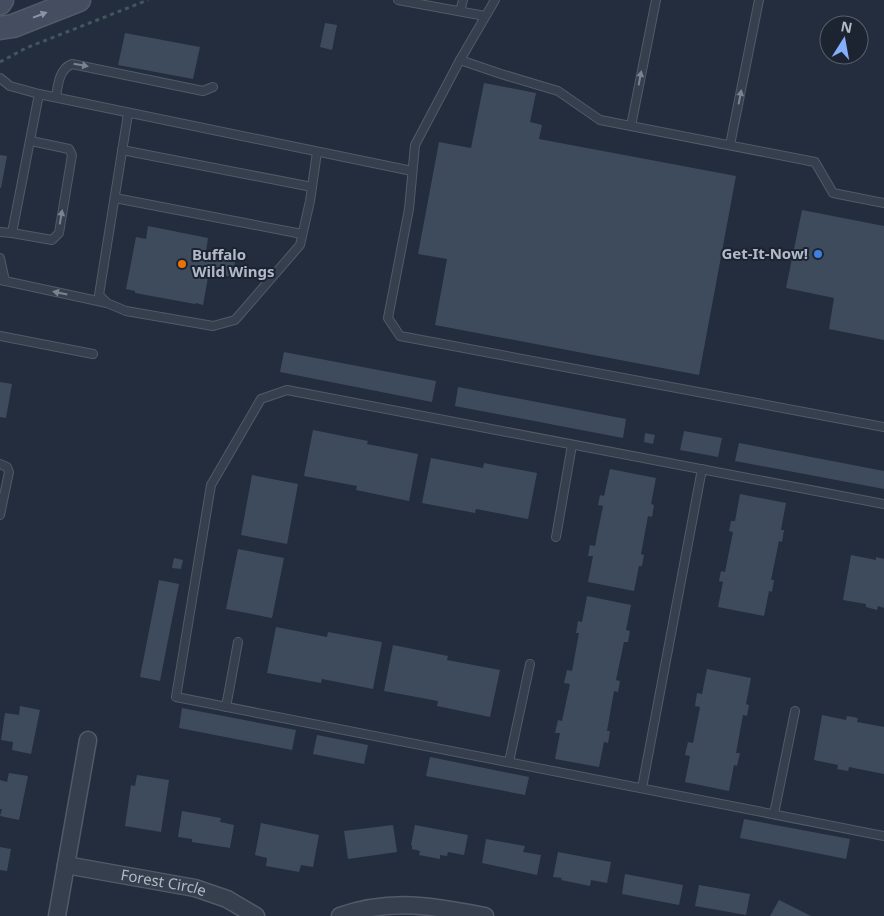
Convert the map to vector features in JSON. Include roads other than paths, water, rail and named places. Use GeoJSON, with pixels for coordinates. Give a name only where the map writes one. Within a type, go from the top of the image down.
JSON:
{"type":"FeatureCollection","features":[{"type":"Feature","properties":{"kind":"main road"},"geometry":{"type":"LineString","coordinates":[[0,28],[13,26],[79,0]]}},
{"type":"Feature","properties":{"kind":"street"},"geometry":{"type":"LineString","coordinates":[[57,916],[88,740]]}},
{"type":"Feature","properties":{"kind":"street","name":"Forest Circle"},"geometry":{"type":"LineString","coordinates":[[66,865],[211,893],[232,901],[256,916]]}},
{"type":"Feature","properties":{"kind":"street"},"geometry":{"type":"LineString","coordinates":[[340,916],[370,908],[397,904],[431,906],[485,916]]}},
{"type":"Feature","properties":{"kind":"lane"},"geometry":{"type":"LineString","coordinates":[[398,0],[485,16]]}},
{"type":"Feature","properties":{"kind":"lane"},"geometry":{"type":"LineString","coordinates":[[460,11],[462,0]]}},
{"type":"Feature","properties":{"kind":"lane"},"geometry":{"type":"LineString","coordinates":[[494,0],[460,60],[416,145],[409,209],[388,318],[400,336],[884,427]]}},
{"type":"Feature","properties":{"kind":"lane"},"geometry":{"type":"LineString","coordinates":[[631,126],[656,0]]}},
{"type":"Feature","properties":{"kind":"lane"},"geometry":{"type":"LineString","coordinates":[[730,145],[759,0]]}},
{"type":"Feature","properties":{"kind":"lane"},"geometry":{"type":"LineString","coordinates":[[460,60],[558,90],[600,120],[814,162],[833,193],[884,203]]}},
{"type":"Feature","properties":{"kind":"lane"},"geometry":{"type":"LineString","coordinates":[[56,97],[58,82],[66,66],[76,64],[203,91],[213,87]]}},
{"type":"Feature","properties":{"kind":"lane"},"geometry":{"type":"LineString","coordinates":[[0,78],[10,86],[39,94],[128,114],[412,171]]}},
{"type":"Feature","properties":{"kind":"lane"},"geometry":{"type":"LineString","coordinates":[[12,233],[39,94]]}},
{"type":"Feature","properties":{"kind":"lane"},"geometry":{"type":"LineString","coordinates":[[107,303],[99,295],[128,114]]}},
{"type":"Feature","properties":{"kind":"lane"},"geometry":{"type":"LineString","coordinates":[[0,232],[52,240],[59,233],[72,155],[69,149],[31,141]]}},
{"type":"Feature","properties":{"kind":"lane"},"geometry":{"type":"LineString","coordinates":[[122,150],[312,187]]}},
{"type":"Feature","properties":{"kind":"lane"},"geometry":{"type":"LineString","coordinates":[[0,258],[3,280],[107,303],[126,311],[212,326],[235,320],[300,245],[317,152]]}},
{"type":"Feature","properties":{"kind":"lane"},"geometry":{"type":"LineString","coordinates":[[115,198],[302,234]]}},
{"type":"Feature","properties":{"kind":"lane"},"geometry":{"type":"LineString","coordinates":[[0,336],[93,354]]}},
{"type":"Feature","properties":{"kind":"lane"},"geometry":{"type":"LineString","coordinates":[[884,504],[286,390],[261,399],[211,485],[176,697],[884,836]]}},
{"type":"Feature","properties":{"kind":"lane"},"geometry":{"type":"LineString","coordinates":[[556,537],[572,444]]}},
{"type":"Feature","properties":{"kind":"lane"},"geometry":{"type":"LineString","coordinates":[[0,464],[7,467],[9,472],[0,515]]}},
{"type":"Feature","properties":{"kind":"lane"},"geometry":{"type":"LineString","coordinates":[[642,788],[702,469]]}},
{"type":"Feature","properties":{"kind":"lane"},"geometry":{"type":"LineString","coordinates":[[226,707],[238,642]]}},
{"type":"Feature","properties":{"kind":"lane"},"geometry":{"type":"LineString","coordinates":[[509,762],[530,664]]}},
{"type":"Feature","properties":{"kind":"lane"},"geometry":{"type":"LineString","coordinates":[[774,814],[795,711]]}},
{"type":"Feature","properties":{"kind":"place","name":"Get-It-Now!"},"geometry":{"type":"Point","coordinates":[818,254]}},
{"type":"Feature","properties":{"kind":"place","name":"Buffalo Wild Wings"},"geometry":{"type":"Point","coordinates":[182,264]}}]}
